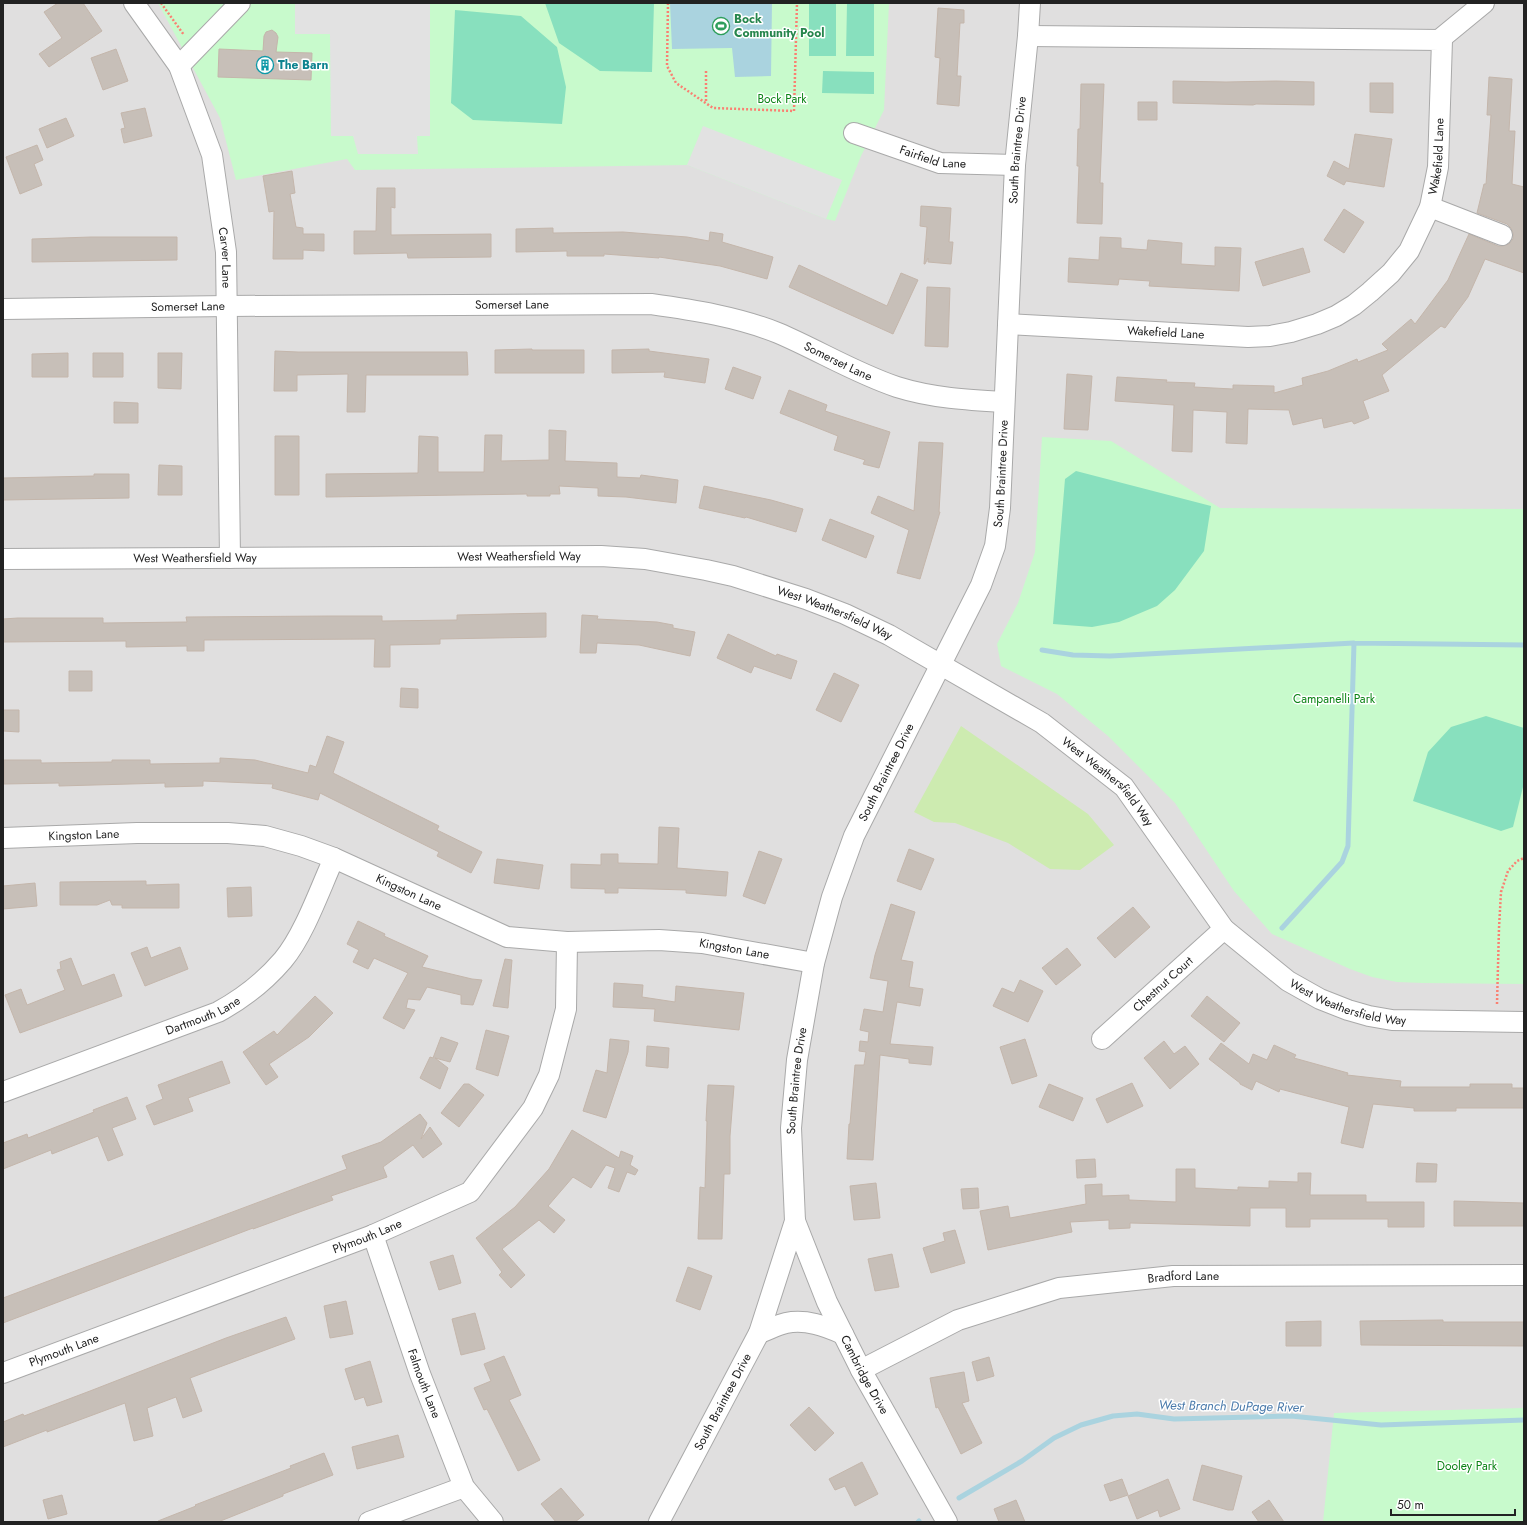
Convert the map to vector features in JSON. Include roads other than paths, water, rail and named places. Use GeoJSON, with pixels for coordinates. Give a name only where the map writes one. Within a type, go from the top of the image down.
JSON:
{"type":"FeatureCollection","features":[{"type":"Feature","properties":{"kind":"street","name":"Carver Lane"},"geometry":{"type":"LineString","coordinates":[[134,3],[179,66],[212,156],[226,252],[228,306],[230,558]]}},
{"type":"Feature","properties":{"kind":"street"},"geometry":{"type":"LineString","coordinates":[[179,66],[240,3]]}},
{"type":"Feature","properties":{"kind":"street","name":"South Braintree Drive"},"geometry":{"type":"LineString","coordinates":[[659,1522],[759,1333],[795,1221],[791,1128],[797,1060],[814,963],[832,896],[854,836],[981,585],[994,546],[1001,501],[1015,165],[1030,3]]}},
{"type":"Feature","properties":{"kind":"street"},"geometry":{"type":"LineString","coordinates":[[1028,36],[1439,40],[1484,3]]}},
{"type":"Feature","properties":{"kind":"street","name":"Wakefield Lane"},"geometry":{"type":"LineString","coordinates":[[1008,324],[1248,337],[1270,336],[1291,332],[1317,324],[1336,316],[1354,305],[1391,273],[1408,251],[1430,207],[1438,167],[1440,146],[1442,40],[1439,40]]}},
{"type":"Feature","properties":{"kind":"street","name":"Fairfield Lane"},"geometry":{"type":"LineString","coordinates":[[854,133],[940,163],[1015,165]]}},
{"type":"Feature","properties":{"kind":"street"},"geometry":{"type":"LineString","coordinates":[[1430,207],[1502,235]]}},
{"type":"Feature","properties":{"kind":"street","name":"Somerset Lane"},"geometry":{"type":"LineString","coordinates":[[3,309],[228,306],[651,304],[687,309],[732,319],[777,333],[871,377],[897,387],[957,400],[1004,402]]}},
{"type":"Feature","properties":{"kind":"street","name":"West Weathersfield Way"},"geometry":{"type":"LineString","coordinates":[[3,559],[601,556],[625,557],[673,563],[733,576],[806,599],[845,614],[889,635],[1042,723],[1124,787],[1224,929],[1288,981],[1320,999],[1348,1010],[1369,1016],[1399,1021],[1524,1022]]}},
{"type":"Feature","properties":{"kind":"street","name":"Kingston Lane"},"geometry":{"type":"LineString","coordinates":[[3,838],[137,833],[228,833],[265,836],[301,846],[334,858],[507,937],[567,942],[660,940],[702,943],[814,963]]}},
{"type":"Feature","properties":{"kind":"street","name":"Dartmouth Lane"},"geometry":{"type":"LineString","coordinates":[[3,1092],[218,1012],[236,1002],[283,960],[305,923],[334,858]]}},
{"type":"Feature","properties":{"kind":"street","name":"Chestnut Court"},"geometry":{"type":"LineString","coordinates":[[1102,1039],[1224,929]]}},
{"type":"Feature","properties":{"kind":"street","name":"Plymouth Lane"},"geometry":{"type":"LineString","coordinates":[[3,1372],[372,1235],[470,1192],[533,1108],[549,1075],[566,1009],[567,942]]}},
{"type":"Feature","properties":{"kind":"street","name":"Cambridge Drive"},"geometry":{"type":"LineString","coordinates":[[795,1221],[827,1302],[861,1370],[947,1522]]}},
{"type":"Feature","properties":{"kind":"street","name":"Falmouth Lane"},"geometry":{"type":"LineString","coordinates":[[372,1235],[420,1374],[464,1487],[493,1522]]}},
{"type":"Feature","properties":{"kind":"street","name":"Bradford Lane"},"geometry":{"type":"LineString","coordinates":[[861,1370],[958,1320],[1059,1288],[1173,1276],[1524,1275]]}},
{"type":"Feature","properties":{"kind":"street"},"geometry":{"type":"LineString","coordinates":[[759,1333],[786,1324],[804,1322],[822,1325],[843,1334]]}},
{"type":"Feature","properties":{"kind":"street"},"geometry":{"type":"LineString","coordinates":[[369,1522],[464,1487]]}},
{"type":"Feature","properties":{"kind":"water","name":"Bock Community Pool"},"geometry":{"type":"Polygon","coordinates":[[[670,3],[772,3],[771,76],[735,77],[732,48],[672,49],[670,3]]]}},
{"type":"Feature","properties":{"kind":"waterway"},"geometry":{"type":"LineString","coordinates":[[1042,650],[1073,655],[1110,656],[1354,643],[1524,645]]}},
{"type":"Feature","properties":{"kind":"waterway"},"geometry":{"type":"LineString","coordinates":[[1282,928],[1342,862],[1348,846],[1354,643]]}},
{"type":"Feature","properties":{"kind":"waterway","name":"West Branch DuPage River"},"geometry":{"type":"LineString","coordinates":[[959,1498],[1022,1461],[1054,1438],[1081,1425],[1113,1416],[1137,1414],[1174,1419],[1291,1416],[1381,1425],[1524,1420]]}},
{"type":"Feature","properties":{"kind":"place","name":"Bock Community Pool"},"geometry":{"type":"Point","coordinates":[721,26]}},
{"type":"Feature","properties":{"kind":"place","name":"The Barn"},"geometry":{"type":"Point","coordinates":[265,65]}},
{"type":"Feature","properties":{"kind":"park label","name":"Bock Park"},"geometry":{"type":"Point","coordinates":[782,99]}},
{"type":"Feature","properties":{"kind":"park label","name":"Campanelli Park"},"geometry":{"type":"Point","coordinates":[1334,699]}},
{"type":"Feature","properties":{"kind":"park label","name":"Dooley Park"},"geometry":{"type":"Point","coordinates":[1467,1466]}}]}
